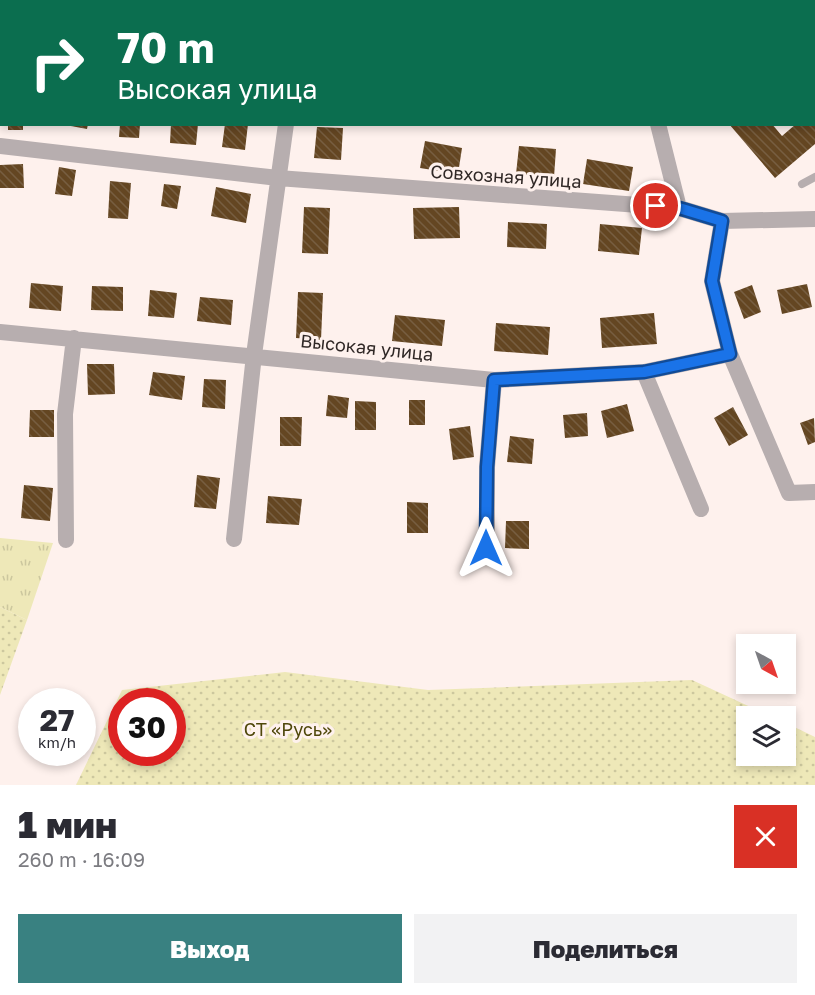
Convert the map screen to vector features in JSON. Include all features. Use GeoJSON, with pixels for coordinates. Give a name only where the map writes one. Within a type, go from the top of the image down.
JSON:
{"type":"FeatureCollection","features":[{"type":"Feature","properties":{"kind":"street"},"geometry":{"type":"LineString","coordinates":[[674,0],[687,0]]}},
{"type":"Feature","properties":{"kind":"street"},"geometry":{"type":"LineString","coordinates":[[234,539],[254,355],[286,126]]}},
{"type":"Feature","properties":{"kind":"street"},"geometry":{"type":"LineString","coordinates":[[658,126],[679,208]]}},
{"type":"Feature","properties":{"kind":"street","name":"Совхозная улица"},"geometry":{"type":"LineString","coordinates":[[0,146],[278,178],[679,208],[722,221]]}},
{"type":"Feature","properties":{"kind":"street"},"geometry":{"type":"LineString","coordinates":[[815,219],[722,221],[712,281],[730,354],[789,494],[815,492]]}},
{"type":"Feature","properties":{"kind":"street","name":"Высокая улица"},"geometry":{"type":"LineString","coordinates":[[0,332],[494,380],[644,372],[730,354]]}},
{"type":"Feature","properties":{"kind":"street"},"geometry":{"type":"LineString","coordinates":[[66,540],[65,414],[74,338]]}},
{"type":"Feature","properties":{"kind":"street"},"geometry":{"type":"LineString","coordinates":[[644,372],[702,509]]}},
{"type":"Feature","properties":{"kind":"street"},"geometry":{"type":"LineString","coordinates":[[486,548],[487,467],[494,380]]}},
{"type":"Feature","properties":{"kind":"lane"},"geometry":{"type":"LineString","coordinates":[[802,184],[815,177]]}},
{"type":"Feature","properties":{"kind":"green space"},"geometry":{"type":"Polygon","coordinates":[[[0,538],[53,543],[27,620],[0,607],[0,538]]]}},
{"type":"Feature","properties":{"kind":"green space"},"geometry":{"type":"Polygon","coordinates":[[[0,607],[27,620],[0,695],[0,607]]]}},
{"type":"Feature","properties":{"kind":"green space","name":"СТ «Русь»"},"geometry":{"type":"Polygon","coordinates":[[[285,672],[428,690],[692,680],[748,706],[736,706],[736,766],[796,766],[796,728],[815,737],[815,785],[76,785],[85,766],[96,766],[96,744],[108,719],[108,766],[186,766],[186,688],[140,688],[285,672]]]}},
{"type":"Feature","properties":{"kind":"building"},"geometry":{"type":"Polygon","coordinates":[[[8,126],[23,126],[23,130],[8,130],[8,126]]]}},
{"type":"Feature","properties":{"kind":"building"},"geometry":{"type":"Polygon","coordinates":[[[71,126],[88,126],[87,129],[71,126]]]}},
{"type":"Feature","properties":{"kind":"building"},"geometry":{"type":"Polygon","coordinates":[[[120,126],[140,126],[139,138],[119,137],[120,126]]]}},
{"type":"Feature","properties":{"kind":"building"},"geometry":{"type":"Polygon","coordinates":[[[171,126],[198,126],[196,145],[170,143],[171,126]]]}},
{"type":"Feature","properties":{"kind":"building"},"geometry":{"type":"Polygon","coordinates":[[[225,126],[248,126],[245,150],[222,147],[225,126]]]}},
{"type":"Feature","properties":{"kind":"building"},"geometry":{"type":"Polygon","coordinates":[[[731,126],[774,126],[782,136],[794,126],[815,126],[815,144],[775,178],[731,126]]]}},
{"type":"Feature","properties":{"kind":"building"},"geometry":{"type":"Polygon","coordinates":[[[317,127],[343,128],[341,160],[314,158],[317,127]]]}},
{"type":"Feature","properties":{"kind":"building"},"geometry":{"type":"Polygon","coordinates":[[[425,141],[462,148],[458,174],[420,168],[425,141]]]}},
{"type":"Feature","properties":{"kind":"building"},"geometry":{"type":"Polygon","coordinates":[[[519,146],[556,149],[554,177],[516,174],[519,146]]]}},
{"type":"Feature","properties":{"kind":"building"},"geometry":{"type":"Polygon","coordinates":[[[587,159],[633,167],[629,191],[583,184],[587,159]]]}},
{"type":"Feature","properties":{"kind":"building"},"geometry":{"type":"Polygon","coordinates":[[[23,164],[24,188],[0,188],[0,165],[23,164]]]}},
{"type":"Feature","properties":{"kind":"building"},"geometry":{"type":"Polygon","coordinates":[[[59,167],[76,170],[72,196],[55,194],[59,167]]]}},
{"type":"Feature","properties":{"kind":"building"},"geometry":{"type":"Polygon","coordinates":[[[110,181],[131,183],[128,219],[108,218],[110,181]]]}},
{"type":"Feature","properties":{"kind":"building"},"geometry":{"type":"Polygon","coordinates":[[[164,184],[181,186],[177,209],[161,206],[164,184]]]}},
{"type":"Feature","properties":{"kind":"building"},"geometry":{"type":"Polygon","coordinates":[[[216,187],[251,194],[246,223],[211,216],[216,187]]]}},
{"type":"Feature","properties":{"kind":"building"},"geometry":{"type":"Polygon","coordinates":[[[304,207],[330,208],[328,254],[302,253],[304,207]]]}},
{"type":"Feature","properties":{"kind":"building"},"geometry":{"type":"Polygon","coordinates":[[[459,207],[460,238],[414,239],[413,208],[459,207]]]}},
{"type":"Feature","properties":{"kind":"building"},"geometry":{"type":"Polygon","coordinates":[[[508,222],[547,224],[546,249],[507,247],[508,222]]]}},
{"type":"Feature","properties":{"kind":"building"},"geometry":{"type":"Polygon","coordinates":[[[600,224],[642,228],[639,255],[598,251],[600,224]]]}},
{"type":"Feature","properties":{"kind":"building"},"geometry":{"type":"Polygon","coordinates":[[[31,283],[63,286],[61,311],[29,308],[31,283]]]}},
{"type":"Feature","properties":{"kind":"building"},"geometry":{"type":"Polygon","coordinates":[[[807,284],[812,307],[782,314],[777,290],[807,284]]]}},
{"type":"Feature","properties":{"kind":"building"},"geometry":{"type":"Polygon","coordinates":[[[752,285],[761,312],[744,319],[734,292],[752,285]]]}},
{"type":"Feature","properties":{"kind":"building"},"geometry":{"type":"Polygon","coordinates":[[[92,286],[123,287],[123,311],[91,310],[92,286]]]}},
{"type":"Feature","properties":{"kind":"building"},"geometry":{"type":"Polygon","coordinates":[[[150,290],[177,293],[174,318],[148,316],[150,290]]]}},
{"type":"Feature","properties":{"kind":"building"},"geometry":{"type":"Polygon","coordinates":[[[298,292],[323,293],[321,340],[296,338],[298,292]]]}},
{"type":"Feature","properties":{"kind":"building"},"geometry":{"type":"Polygon","coordinates":[[[200,297],[233,300],[231,325],[197,321],[200,297]]]}},
{"type":"Feature","properties":{"kind":"building"},"geometry":{"type":"Polygon","coordinates":[[[654,313],[657,344],[602,348],[600,318],[654,313]]]}},
{"type":"Feature","properties":{"kind":"building"},"geometry":{"type":"Polygon","coordinates":[[[395,315],[445,320],[442,346],[392,341],[395,315]]]}},
{"type":"Feature","properties":{"kind":"building"},"geometry":{"type":"Polygon","coordinates":[[[496,323],[550,327],[548,355],[494,351],[496,323]]]}},
{"type":"Feature","properties":{"kind":"building"},"geometry":{"type":"Polygon","coordinates":[[[87,364],[114,364],[115,394],[88,395],[87,364]]]}},
{"type":"Feature","properties":{"kind":"building"},"geometry":{"type":"Polygon","coordinates":[[[153,372],[185,376],[182,400],[149,395],[153,372]]]}},
{"type":"Feature","properties":{"kind":"building"},"geometry":{"type":"Polygon","coordinates":[[[204,379],[226,380],[225,409],[202,407],[204,379]]]}},
{"type":"Feature","properties":{"kind":"building"},"geometry":{"type":"Polygon","coordinates":[[[328,395],[349,398],[347,418],[326,416],[328,395]]]}},
{"type":"Feature","properties":{"kind":"building"},"geometry":{"type":"Polygon","coordinates":[[[409,400],[425,400],[425,425],[409,425],[409,400]]]}},
{"type":"Feature","properties":{"kind":"building"},"geometry":{"type":"Polygon","coordinates":[[[355,401],[376,402],[376,430],[355,430],[355,401]]]}},
{"type":"Feature","properties":{"kind":"building"},"geometry":{"type":"Polygon","coordinates":[[[627,404],[634,431],[607,438],[601,411],[627,404]]]}},
{"type":"Feature","properties":{"kind":"building"},"geometry":{"type":"Polygon","coordinates":[[[733,407],[748,435],[729,446],[714,418],[733,407]]]}},
{"type":"Feature","properties":{"kind":"building"},"geometry":{"type":"Polygon","coordinates":[[[30,410],[54,410],[54,437],[29,437],[30,410]]]}},
{"type":"Feature","properties":{"kind":"building"},"geometry":{"type":"Polygon","coordinates":[[[587,413],[588,436],[565,438],[563,415],[587,413]]]}},
{"type":"Feature","properties":{"kind":"building"},"geometry":{"type":"Polygon","coordinates":[[[280,417],[302,417],[301,446],[280,446],[280,417]]]}},
{"type":"Feature","properties":{"kind":"building"},"geometry":{"type":"Polygon","coordinates":[[[814,418],[815,442],[808,445],[800,423],[814,418]]]}},
{"type":"Feature","properties":{"kind":"building"},"geometry":{"type":"Polygon","coordinates":[[[470,426],[474,457],[453,460],[449,429],[470,426]]]}},
{"type":"Feature","properties":{"kind":"building"},"geometry":{"type":"Polygon","coordinates":[[[510,436],[534,439],[532,464],[507,462],[510,436]]]}},
{"type":"Feature","properties":{"kind":"building"},"geometry":{"type":"Polygon","coordinates":[[[197,475],[220,478],[216,509],[194,507],[197,475]]]}},
{"type":"Feature","properties":{"kind":"building"},"geometry":{"type":"Polygon","coordinates":[[[24,485],[53,488],[50,521],[21,518],[24,485]]]}},
{"type":"Feature","properties":{"kind":"building"},"geometry":{"type":"Polygon","coordinates":[[[268,496],[302,499],[299,525],[266,523],[268,496]]]}},
{"type":"Feature","properties":{"kind":"building"},"geometry":{"type":"Polygon","coordinates":[[[407,502],[428,503],[428,533],[407,533],[407,502]]]}},
{"type":"Feature","properties":{"kind":"building"},"geometry":{"type":"Polygon","coordinates":[[[506,521],[529,521],[529,549],[505,548],[506,521]]]}},
{"type":"Feature","properties":{"kind":"route"},"geometry":{"type":"LineString","coordinates":[[486,548],[487,467],[494,380],[644,372],[730,354],[712,281],[722,221],[679,208],[656,206]]}}]}
